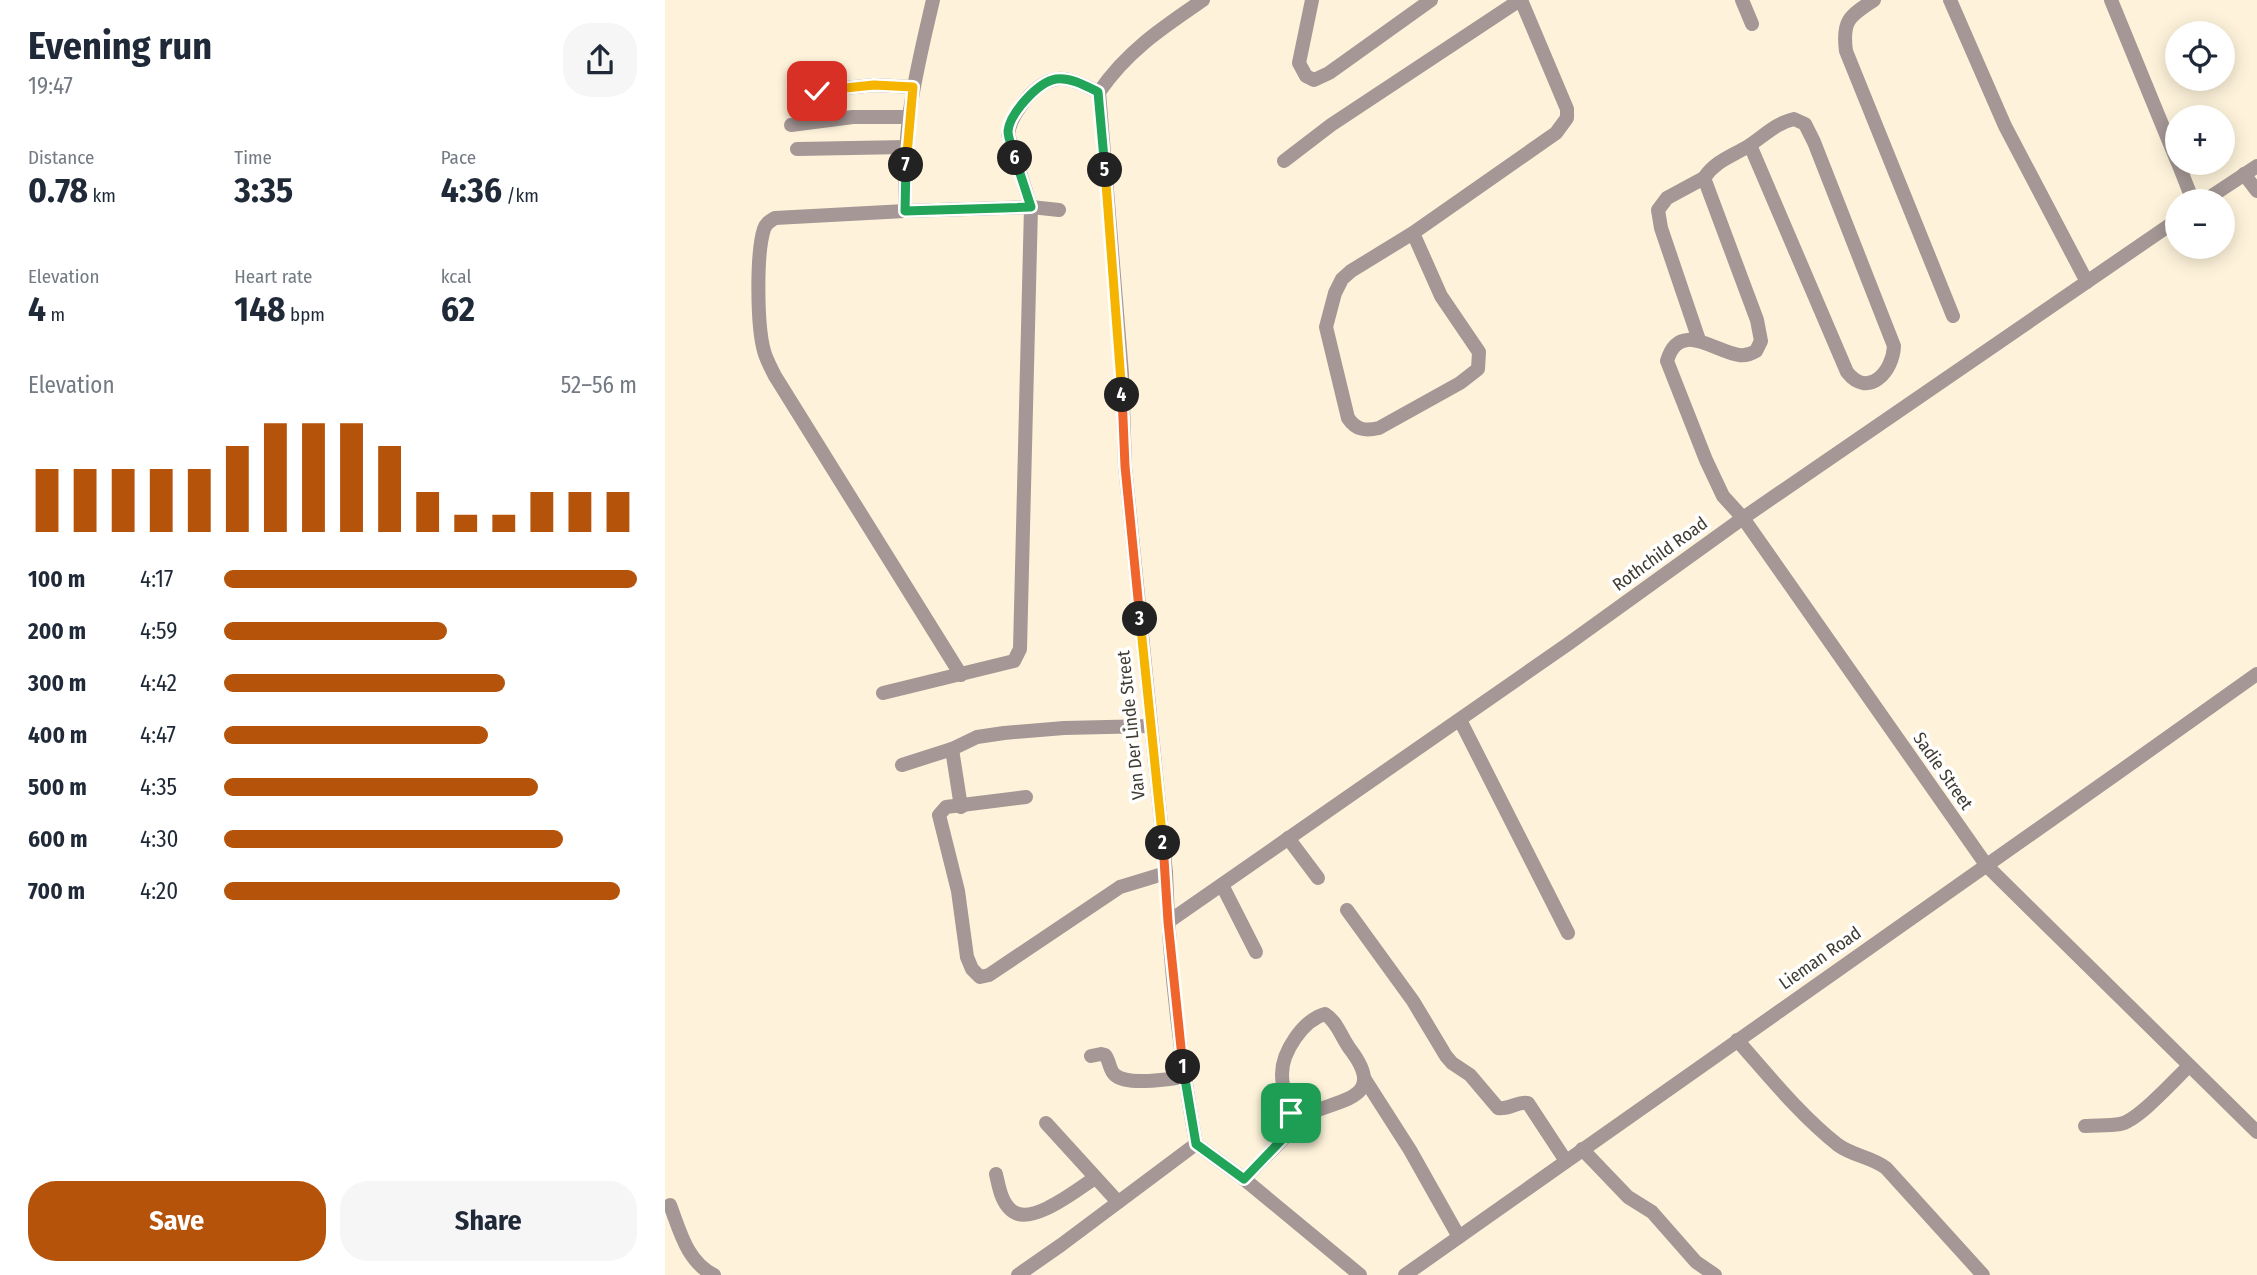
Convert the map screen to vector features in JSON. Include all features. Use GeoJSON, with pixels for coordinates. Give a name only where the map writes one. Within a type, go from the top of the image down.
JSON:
{"type":"FeatureCollection","features":[{"type":"Feature","properties":{"kind":"street"},"geometry":{"type":"LineString","coordinates":[[905,211],[909,117],[913,87],[933,0]]}},
{"type":"Feature","properties":{"kind":"street"},"geometry":{"type":"LineString","coordinates":[[883,693],[1014,660],[1020,649],[1031,207],[1008,134],[1009,125],[1034,91],[1057,79],[1074,81],[1098,92],[1131,53],[1203,0]]}},
{"type":"Feature","properties":{"kind":"street"},"geometry":{"type":"LineString","coordinates":[[1312,0],[1299,63],[1306,76],[1314,80],[1328,73],[1431,0]]}},
{"type":"Feature","properties":{"kind":"street"},"geometry":{"type":"LineString","coordinates":[[1284,161],[1331,125],[1520,0],[1567,109],[1567,118],[1556,133],[1342,279],[1329,310],[1326,327],[1348,418],[1358,428],[1379,428],[1460,383],[1478,369],[1479,352],[1441,296],[1413,233]]}},
{"type":"Feature","properties":{"kind":"street"},"geometry":{"type":"LineString","coordinates":[[1742,0],[1752,24]]}},
{"type":"Feature","properties":{"kind":"street"},"geometry":{"type":"LineString","coordinates":[[1874,0],[1857,11],[1848,22],[1843,32],[1846,51],[1954,316]]}},
{"type":"Feature","properties":{"kind":"street"},"geometry":{"type":"LineString","coordinates":[[1950,0],[2005,126],[2087,282]]}},
{"type":"Feature","properties":{"kind":"street"},"geometry":{"type":"LineString","coordinates":[[2111,0],[2165,133]]}},
{"type":"Feature","properties":{"kind":"street"},"geometry":{"type":"LineString","coordinates":[[817,91],[874,85],[913,87]]}},
{"type":"Feature","properties":{"kind":"street","name":"Van Der Linde Street"},"geometry":{"type":"LineString","coordinates":[[1098,92],[1122,374],[1125,466],[1184,1077],[1196,1144]]}},
{"type":"Feature","properties":{"kind":"street"},"geometry":{"type":"LineString","coordinates":[[791,125],[853,117],[909,117]]}},
{"type":"Feature","properties":{"kind":"street"},"geometry":{"type":"LineString","coordinates":[[1704,178],[1757,320],[1761,341],[1756,351],[1740,356],[1699,340],[1661,228],[1658,210],[1667,198],[1704,178],[1719,161],[1750,145],[1767,131],[1794,119],[1805,124],[1894,346],[1890,368],[1868,384],[1854,380],[1847,372],[1750,145]]}},
{"type":"Feature","properties":{"kind":"street"},"geometry":{"type":"LineString","coordinates":[[797,149],[906,147]]}},
{"type":"Feature","properties":{"kind":"street"},"geometry":{"type":"LineString","coordinates":[[2222,189],[2257,166]]}},
{"type":"Feature","properties":{"kind":"street"},"geometry":{"type":"LineString","coordinates":[[2244,174],[2257,191]]}},
{"type":"Feature","properties":{"kind":"street"},"geometry":{"type":"LineString","coordinates":[[961,675],[775,376],[764,351],[760,324],[759,265],[763,231],[769,221],[775,218],[1031,207],[1059,210]]}},
{"type":"Feature","properties":{"kind":"street","name":"Rothchild Road"},"geometry":{"type":"LineString","coordinates":[[1168,922],[1460,720],[1743,518],[2165,228]]}},
{"type":"Feature","properties":{"kind":"street","name":"Sadie Street"},"geometry":{"type":"LineString","coordinates":[[1699,340],[1676,344],[1667,361],[1723,496],[1743,518],[1987,866],[2256,1130]]}},
{"type":"Feature","properties":{"kind":"street","name":"Lieman Road"},"geometry":{"type":"LineString","coordinates":[[1405,1275],[2257,674]]}},
{"type":"Feature","properties":{"kind":"street"},"geometry":{"type":"LineString","coordinates":[[1460,720],[1568,933]]}},
{"type":"Feature","properties":{"kind":"street"},"geometry":{"type":"LineString","coordinates":[[902,765],[953,749],[977,737],[1064,728],[1150,726]]}},
{"type":"Feature","properties":{"kind":"street"},"geometry":{"type":"LineString","coordinates":[[953,749],[961,807]]}},
{"type":"Feature","properties":{"kind":"street"},"geometry":{"type":"LineString","coordinates":[[1026,797],[946,807],[939,816],[958,891],[967,957],[972,969],[980,977],[989,975],[1120,887],[1166,873]]}},
{"type":"Feature","properties":{"kind":"street"},"geometry":{"type":"LineString","coordinates":[[1288,838],[1318,878]]}},
{"type":"Feature","properties":{"kind":"street"},"geometry":{"type":"LineString","coordinates":[[1222,885],[1256,953]]}},
{"type":"Feature","properties":{"kind":"street"},"geometry":{"type":"LineString","coordinates":[[1347,910],[1413,1002],[1452,1063],[1470,1075],[1498,1108],[1528,1103],[1566,1161]]}},
{"type":"Feature","properties":{"kind":"street"},"geometry":{"type":"LineString","coordinates":[[1296,1121],[1291,1113],[1282,1071],[1299,1031],[1315,1017],[1325,1014],[1335,1023],[1344,1041],[1362,1065],[1364,1078],[1410,1150],[1459,1237]]}},
{"type":"Feature","properties":{"kind":"street"},"geometry":{"type":"LineString","coordinates":[[1737,1040],[1802,1113],[1825,1134],[1840,1146],[1870,1158],[1886,1168],[1983,1275]]}},
{"type":"Feature","properties":{"kind":"street"},"geometry":{"type":"LineString","coordinates":[[1091,1056],[1105,1055],[1114,1074],[1120,1078],[1132,1080],[1184,1077]]}},
{"type":"Feature","properties":{"kind":"street"},"geometry":{"type":"LineString","coordinates":[[2085,1126],[2119,1125],[2127,1122],[2189,1066]]}},
{"type":"Feature","properties":{"kind":"street"},"geometry":{"type":"LineString","coordinates":[[1244,1179],[1296,1121],[1352,1097],[1361,1088],[1364,1078]]}},
{"type":"Feature","properties":{"kind":"street"},"geometry":{"type":"LineString","coordinates":[[1046,1123],[1118,1202]]}},
{"type":"Feature","properties":{"kind":"street"},"geometry":{"type":"LineString","coordinates":[[1018,1275],[1196,1144],[1244,1179],[1360,1275]]}},
{"type":"Feature","properties":{"kind":"street"},"geometry":{"type":"LineString","coordinates":[[1582,1149],[1628,1197],[1652,1212],[1696,1262],[1715,1275]]}},
{"type":"Feature","properties":{"kind":"street"},"geometry":{"type":"LineString","coordinates":[[996,1174],[1005,1202],[1019,1216],[1031,1215],[1053,1205],[1095,1178]]}},
{"type":"Feature","properties":{"kind":"street"},"geometry":{"type":"LineString","coordinates":[[670,1205],[690,1255],[705,1271],[714,1275]]}},
{"type":"Feature","properties":{"kind":"route"},"geometry":{"type":"LineString","coordinates":[[817,91],[874,85],[913,87],[906,147],[905,211],[1031,207],[1008,134],[1009,125],[1016,112],[1034,91],[1057,79],[1074,81],[1098,92],[1122,374],[1125,466],[1184,1077],[1196,1144],[1244,1179],[1294,1127],[1296,1121],[1291,1113]]}}]}
